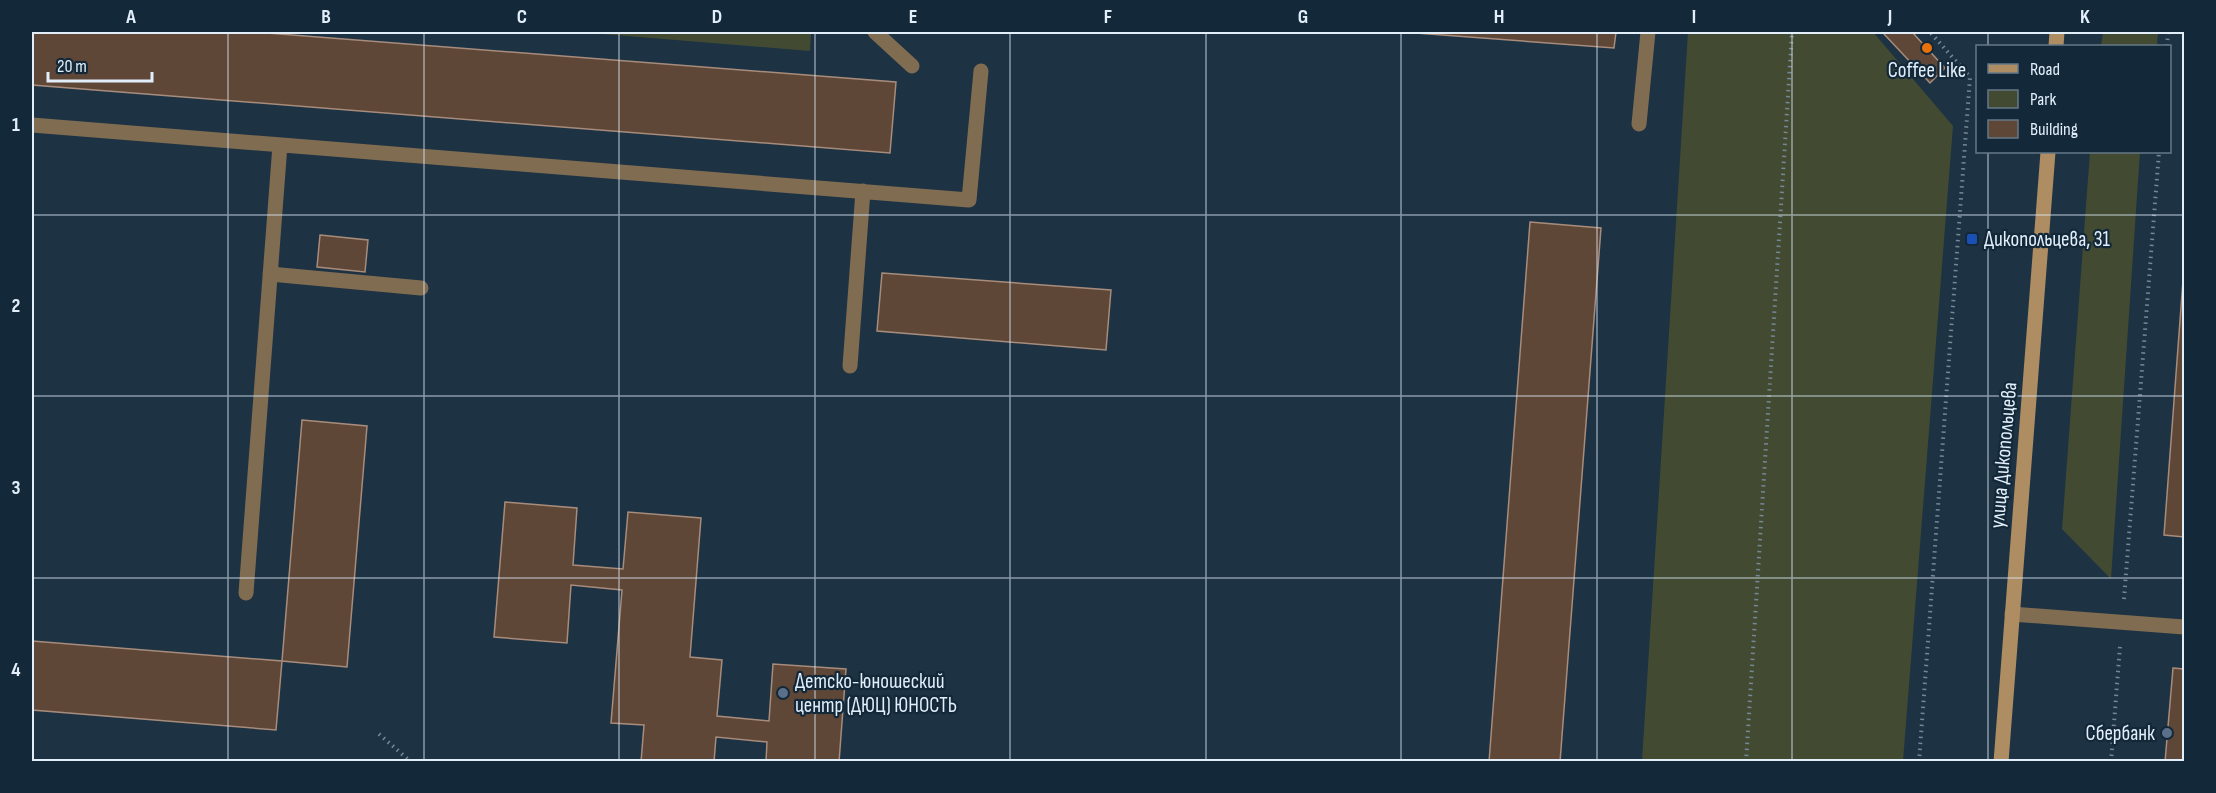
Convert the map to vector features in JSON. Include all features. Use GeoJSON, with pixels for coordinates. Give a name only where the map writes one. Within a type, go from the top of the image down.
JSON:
{"type":"FeatureCollection","features":[{"type":"Feature","properties":{"kind":"main road","name":"улица Дикопольцева"},"geometry":{"type":"LineString","coordinates":[[2001,762],[2048,153]]}},
{"type":"Feature","properties":{"kind":"lane"},"geometry":{"type":"LineString","coordinates":[[875,32],[912,66]]}},
{"type":"Feature","properties":{"kind":"lane"},"geometry":{"type":"LineString","coordinates":[[1639,124],[1648,32]]}},
{"type":"Feature","properties":{"kind":"lane"},"geometry":{"type":"LineString","coordinates":[[32,125],[969,200],[981,71]]}},
{"type":"Feature","properties":{"kind":"lane"},"geometry":{"type":"LineString","coordinates":[[246,593],[280,145]]}},
{"type":"Feature","properties":{"kind":"lane"},"geometry":{"type":"LineString","coordinates":[[850,366],[863,191]]}},
{"type":"Feature","properties":{"kind":"lane"},"geometry":{"type":"LineString","coordinates":[[270,274],[421,288]]}},
{"type":"Feature","properties":{"kind":"lane"},"geometry":{"type":"LineString","coordinates":[[2012,614],[2184,627]]}},
{"type":"Feature","properties":{"kind":"path"},"geometry":{"type":"LineString","coordinates":[[1746,762],[1792,32]]}},
{"type":"Feature","properties":{"kind":"path"},"geometry":{"type":"LineString","coordinates":[[1920,762],[1970,77],[1930,32]]}},
{"type":"Feature","properties":{"kind":"path"},"geometry":{"type":"LineString","coordinates":[[2111,762],[2159,153]]}},
{"type":"Feature","properties":{"kind":"path"},"geometry":{"type":"LineString","coordinates":[[379,734],[411,762]]}},
{"type":"Feature","properties":{"kind":"green space"},"geometry":{"type":"Polygon","coordinates":[[[578,32],[811,32],[810,51],[578,32]]]}},
{"type":"Feature","properties":{"kind":"green space"},"geometry":{"type":"Polygon","coordinates":[[[1688,32],[1873,32],[1953,126],[1903,761],[1642,761],[1688,32]]]}},
{"type":"Feature","properties":{"kind":"green space"},"geometry":{"type":"Polygon","coordinates":[[[2103,32],[2158,32],[2157,45],[2101,45],[2103,32]]]}},
{"type":"Feature","properties":{"kind":"green space"},"geometry":{"type":"Polygon","coordinates":[[[2090,153],[2140,153],[2111,579],[2062,529],[2090,153]]]}},
{"type":"Feature","properties":{"kind":"building"},"geometry":{"type":"Polygon","coordinates":[[[32,32],[254,32],[896,82],[890,153],[32,85],[32,32]]]}},
{"type":"Feature","properties":{"kind":"building"},"geometry":{"type":"Polygon","coordinates":[[[1402,32],[1616,32],[1614,48],[1402,32]]]}},
{"type":"Feature","properties":{"kind":"building"},"geometry":{"type":"Polygon","coordinates":[[[1886,32],[1912,32],[1945,68],[1930,83],[1884,34],[1886,32]]]}},
{"type":"Feature","properties":{"kind":"building"},"geometry":{"type":"Polygon","coordinates":[[[1530,222],[1601,228],[1560,762],[1489,762],[1530,222]]]}},
{"type":"Feature","properties":{"kind":"building"},"geometry":{"type":"Polygon","coordinates":[[[320,235],[368,240],[365,272],[317,267],[320,235]]]}},
{"type":"Feature","properties":{"kind":"building"},"geometry":{"type":"Polygon","coordinates":[[[2184,267],[2184,537],[2164,535],[2184,267]]]}},
{"type":"Feature","properties":{"kind":"building"},"geometry":{"type":"Polygon","coordinates":[[[882,273],[1111,290],[1106,350],[877,331],[882,273]]]}},
{"type":"Feature","properties":{"kind":"building"},"geometry":{"type":"Polygon","coordinates":[[[302,420],[367,426],[347,667],[282,661],[302,420]]]}},
{"type":"Feature","properties":{"kind":"building"},"geometry":{"type":"Polygon","coordinates":[[[505,502],[577,508],[573,565],[623,569],[628,512],[701,518],[690,657],[722,660],[717,716],[769,721],[773,664],[846,669],[839,762],[766,762],[767,742],[716,737],[714,762],[641,762],[644,725],[611,723],[622,590],[571,585],[567,643],[494,637],[505,502]]]}},
{"type":"Feature","properties":{"kind":"building"},"geometry":{"type":"Polygon","coordinates":[[[32,641],[282,661],[276,730],[32,710],[32,641]]]}},
{"type":"Feature","properties":{"kind":"building"},"geometry":{"type":"Polygon","coordinates":[[[2173,668],[2184,669],[2184,762],[2165,762],[2173,668]]]}},
{"type":"Feature","properties":{"kind":"place","name":"Coffee Like"},"geometry":{"type":"Point","coordinates":[1927,48]}},
{"type":"Feature","properties":{"kind":"place","name":"Дикопольцева, 31"},"geometry":{"type":"Point","coordinates":[1972,239]}},
{"type":"Feature","properties":{"kind":"place","name":"Детско-юношеский центр (ДЮЦ) ЮНОСТЬ"},"geometry":{"type":"Point","coordinates":[783,693]}},
{"type":"Feature","properties":{"kind":"place","name":"Сбербанк"},"geometry":{"type":"Point","coordinates":[2167,733]}}]}
